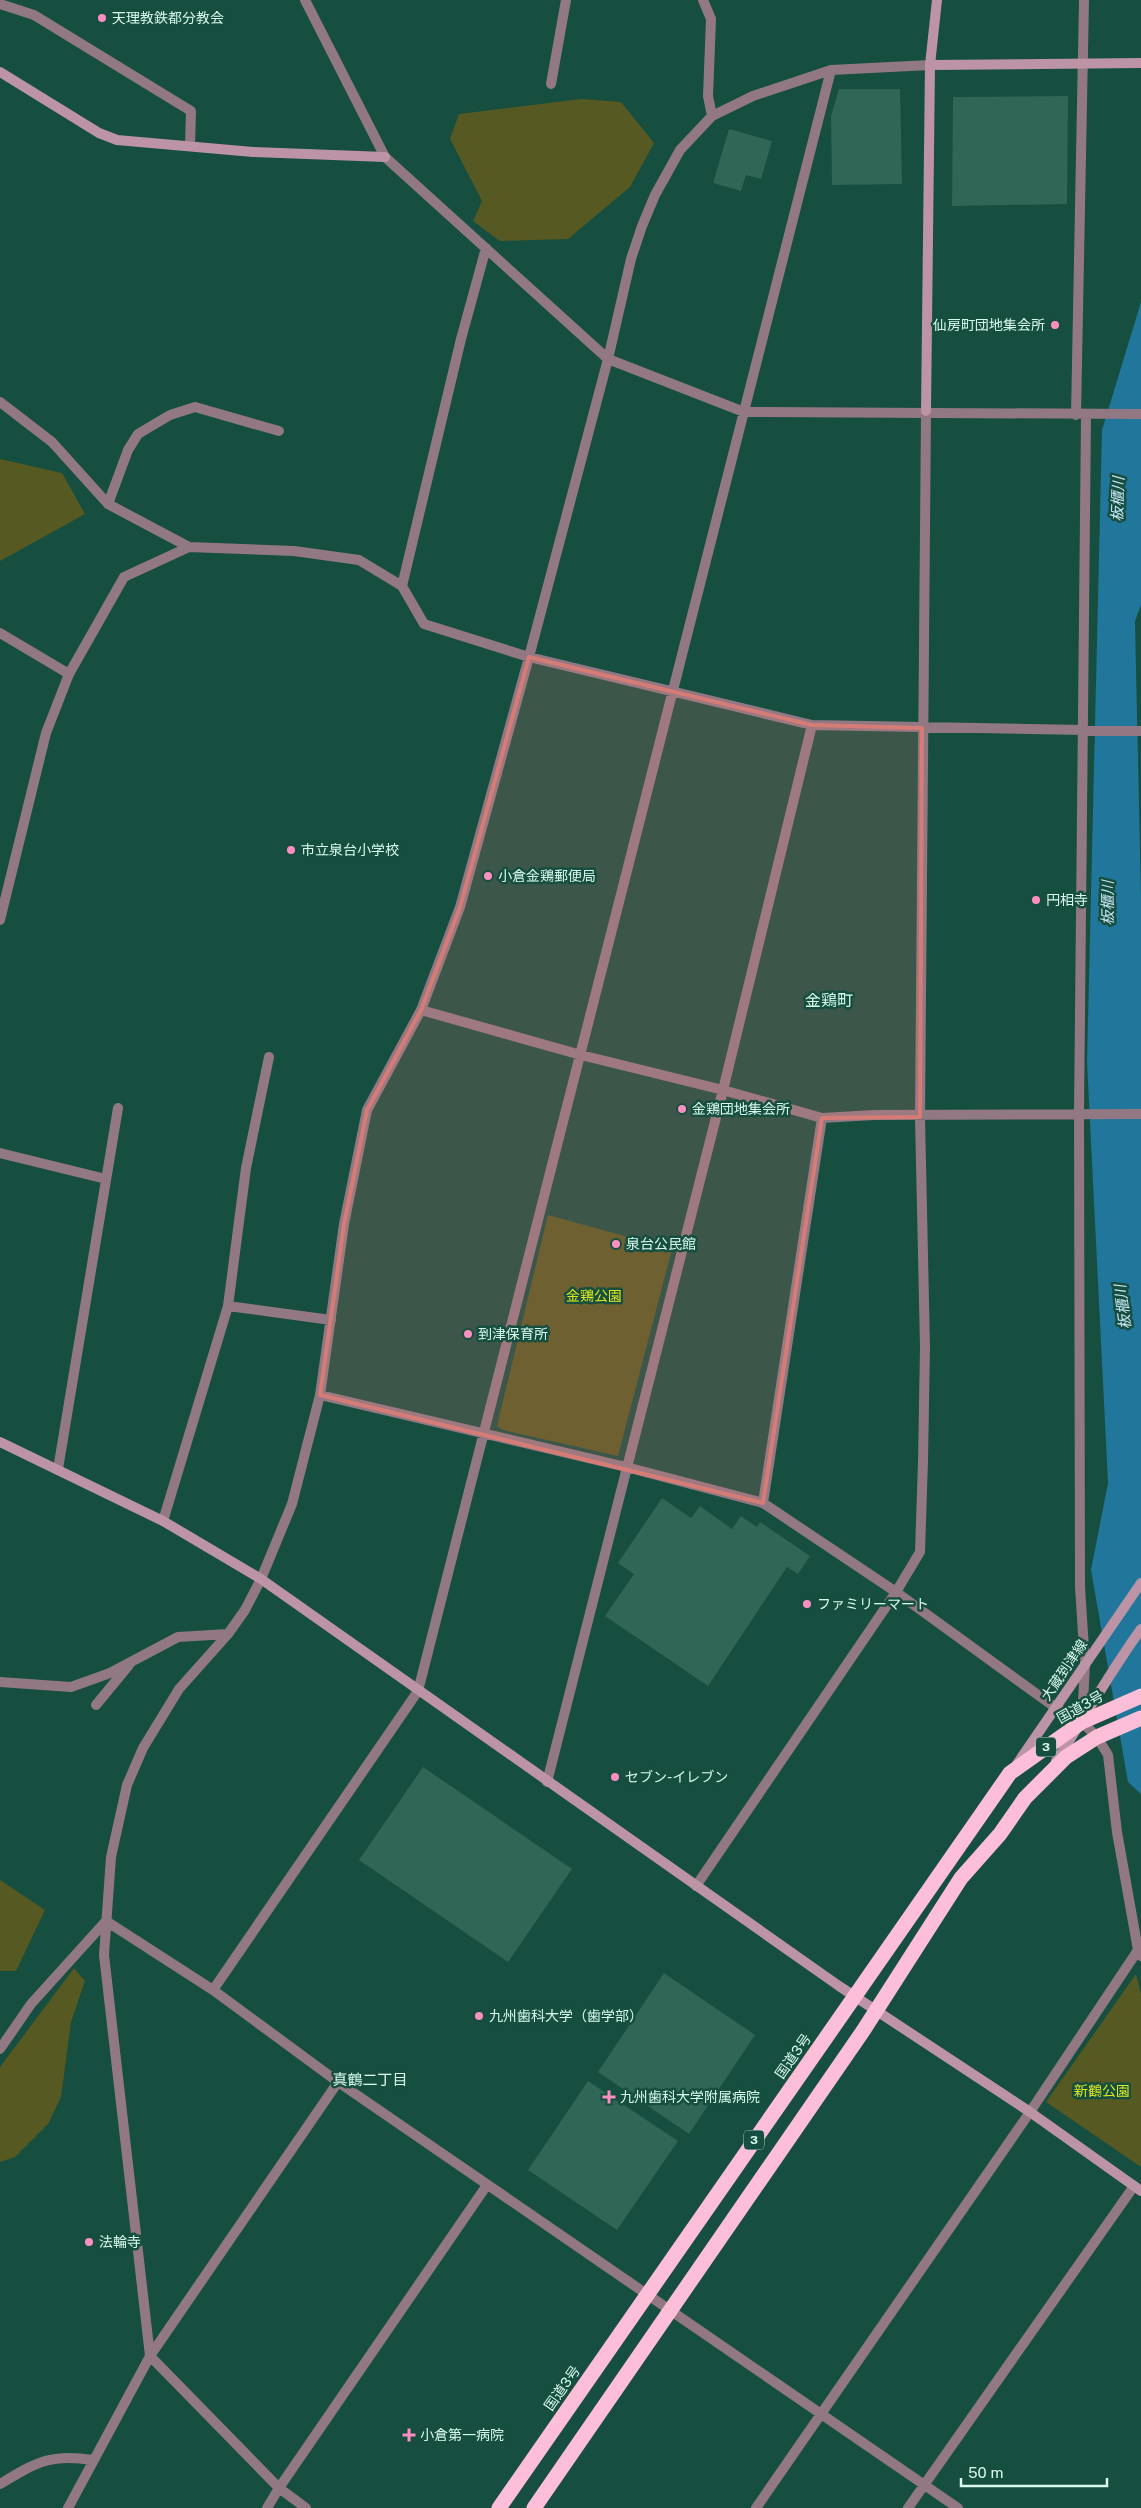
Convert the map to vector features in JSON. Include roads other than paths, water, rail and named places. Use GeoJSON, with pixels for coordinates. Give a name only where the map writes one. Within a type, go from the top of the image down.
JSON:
{"type":"FeatureCollection","features":[{"type":"Feature","properties":{"kind":"highway","name":"国道3号"},"geometry":{"type":"LineString","coordinates":[[499,2508],[649,2294],[854,1994],[1010,1773],[1082,1722],[1111,1707],[1141,1696]]}},
{"type":"Feature","properties":{"kind":"highway","name":"3"},"geometry":{"type":"LineString","coordinates":[[534,2508],[876,2010],[961,1878],[1044,1778],[1066,1757],[1114,1728],[1141,1718]]}},
{"type":"Feature","properties":{"kind":"street"},"geometry":{"type":"LineString","coordinates":[[305,0],[385,157],[608,359],[744,412],[926,411],[1081,415],[1141,414]]}},
{"type":"Feature","properties":{"kind":"street"},"geometry":{"type":"LineString","coordinates":[[551,84],[566,0]]}},
{"type":"Feature","properties":{"kind":"street"},"geometry":{"type":"LineString","coordinates":[[703,0],[711,19],[708,96],[712,116]]}},
{"type":"Feature","properties":{"kind":"street"},"geometry":{"type":"LineString","coordinates":[[696,1886],[896,1592],[920,1552],[925,1346],[920,1116],[922,728],[930,65],[937,0]]}},
{"type":"Feature","properties":{"kind":"street"},"geometry":{"type":"LineString","coordinates":[[1082,1722],[1086,1664],[1080,1577],[1079,1113],[1084,732],[1081,415],[1084,0]]}},
{"type":"Feature","properties":{"kind":"street"},"geometry":{"type":"LineString","coordinates":[[0,4],[34,15],[191,110],[190,146]]}},
{"type":"Feature","properties":{"kind":"street"},"geometry":{"type":"LineString","coordinates":[[306,2508],[278,2488],[150,2356],[104,1955],[111,1857],[130,1778],[143,1748],[179,1689],[228,1634],[261,1579],[292,1504],[320,1395],[344,1224],[366,1110],[420,1010],[460,907],[529,657],[608,359],[631,259],[642,226],[680,150],[712,116],[753,96],[831,70],[930,65],[1084,62],[1141,63]]}},
{"type":"Feature","properties":{"kind":"street"},"geometry":{"type":"LineString","coordinates":[[213,1990],[418,1691],[831,70]]}},
{"type":"Feature","properties":{"kind":"street"},"geometry":{"type":"LineString","coordinates":[[0,72],[99,133],[117,140],[253,152],[385,157]]}},
{"type":"Feature","properties":{"kind":"street"},"geometry":{"type":"LineString","coordinates":[[402,586],[461,339],[486,248]]}},
{"type":"Feature","properties":{"kind":"street"},"geometry":{"type":"LineString","coordinates":[[0,402],[52,442],[108,504],[189,547],[294,550],[359,560],[402,586],[424,624],[529,657],[812,725],[1084,732],[1141,731]]}},
{"type":"Feature","properties":{"kind":"street"},"geometry":{"type":"LineString","coordinates":[[108,504],[128,450],[138,434],[170,416],[195,407],[279,432]]}},
{"type":"Feature","properties":{"kind":"street"},"geometry":{"type":"LineString","coordinates":[[0,920],[2,902],[46,733],[69,674],[124,578],[189,547]]}},
{"type":"Feature","properties":{"kind":"street"},"geometry":{"type":"LineString","coordinates":[[0,632],[69,674]]}},
{"type":"Feature","properties":{"kind":"street"},"geometry":{"type":"LineString","coordinates":[[547,1782],[723,1090],[812,725]]}},
{"type":"Feature","properties":{"kind":"street"},"geometry":{"type":"LineString","coordinates":[[420,1010],[581,1055],[723,1090],[822,1118],[874,1115],[1141,1114]]}},
{"type":"Feature","properties":{"kind":"street"},"geometry":{"type":"LineString","coordinates":[[164,1522],[228,1306],[246,1168],[269,1057]]}},
{"type":"Feature","properties":{"kind":"street"},"geometry":{"type":"LineString","coordinates":[[58,1469],[118,1108]]}},
{"type":"Feature","properties":{"kind":"street"},"geometry":{"type":"LineString","coordinates":[[764,1503],[822,1118]]}},
{"type":"Feature","properties":{"kind":"street"},"geometry":{"type":"LineString","coordinates":[[0,1154],[106,1179]]}},
{"type":"Feature","properties":{"kind":"street"},"geometry":{"type":"LineString","coordinates":[[228,1306],[331,1320]]}},
{"type":"Feature","properties":{"kind":"street"},"geometry":{"type":"LineString","coordinates":[[320,1395],[626,1467],[764,1503],[896,1592],[1056,1708],[1082,1722],[1097,1737],[1108,1755],[1117,1832],[1140,1953],[756,2508]]}},
{"type":"Feature","properties":{"kind":"street"},"geometry":{"type":"LineString","coordinates":[[0,1442],[164,1522],[261,1579],[696,1886],[876,2010],[1030,2112],[1137,2188],[908,2508]]}},
{"type":"Feature","properties":{"kind":"street","name":"大蔵到津線"},"geometry":{"type":"LineString","coordinates":[[1010,1773],[1141,1583]]}},
{"type":"Feature","properties":{"kind":"street"},"geometry":{"type":"LineString","coordinates":[[1044,1778],[1082,1722],[1114,1666],[1141,1629]]}},
{"type":"Feature","properties":{"kind":"street"},"geometry":{"type":"LineString","coordinates":[[0,1682],[71,1687],[110,1673],[178,1637],[228,1634]]}},
{"type":"Feature","properties":{"kind":"street"},"geometry":{"type":"LineString","coordinates":[[96,1705],[131,1663]]}},
{"type":"Feature","properties":{"kind":"street"},"geometry":{"type":"LineString","coordinates":[[106,1921],[213,1990],[338,2082],[823,2413],[958,2508]]}},
{"type":"Feature","properties":{"kind":"street"},"geometry":{"type":"LineString","coordinates":[[0,2049],[30,2004],[106,1921]]}},
{"type":"Feature","properties":{"kind":"street"},"geometry":{"type":"LineString","coordinates":[[68,2508],[92,2460],[150,2356],[338,2082]]}},
{"type":"Feature","properties":{"kind":"street"},"geometry":{"type":"LineString","coordinates":[[267,2508],[278,2488],[487,2185]]}},
{"type":"Feature","properties":{"kind":"street"},"geometry":{"type":"LineString","coordinates":[[0,2484],[36,2462],[70,2456],[92,2460]]}},
{"type":"Feature","properties":{"kind":"water","name":"板櫃川"},"geometry":{"type":"Polygon","coordinates":[[[1141,302],[1141,605],[1135,621],[1141,897],[1141,1794],[1128,1782],[1091,1570],[1108,1483],[1087,1062],[1102,430],[1141,302]]]}},
{"type":"Feature","properties":{"kind":"place","name":"天理教鉄都分教会"},"geometry":{"type":"Point","coordinates":[102,18]}},
{"type":"Feature","properties":{"kind":"place","name":"仙房町団地集会所"},"geometry":{"type":"Point","coordinates":[1055,325]}},
{"type":"Feature","properties":{"kind":"place","name":"市立泉台小学校"},"geometry":{"type":"Point","coordinates":[291,850]}},
{"type":"Feature","properties":{"kind":"place","name":"小倉金鶏郵便局"},"geometry":{"type":"Point","coordinates":[488,876]}},
{"type":"Feature","properties":{"kind":"place","name":"円相寺"},"geometry":{"type":"Point","coordinates":[1036,900]}},
{"type":"Feature","properties":{"kind":"place","name":"金鶏団地集会所"},"geometry":{"type":"Point","coordinates":[682,1109]}},
{"type":"Feature","properties":{"kind":"place","name":"泉台公民館"},"geometry":{"type":"Point","coordinates":[616,1244]}},
{"type":"Feature","properties":{"kind":"place","name":"到津保育所"},"geometry":{"type":"Point","coordinates":[468,1334]}},
{"type":"Feature","properties":{"kind":"place","name":"ファミリーマート"},"geometry":{"type":"Point","coordinates":[807,1604]}},
{"type":"Feature","properties":{"kind":"place","name":"セブン-イレブン"},"geometry":{"type":"Point","coordinates":[615,1777]}},
{"type":"Feature","properties":{"kind":"place","name":"九州歯科大学（歯学部）"},"geometry":{"type":"Point","coordinates":[479,2016]}},
{"type":"Feature","properties":{"kind":"place","name":"九州歯科大学附属病院"},"geometry":{"type":"Point","coordinates":[609,2097]}},
{"type":"Feature","properties":{"kind":"place","name":"法輪寺"},"geometry":{"type":"Point","coordinates":[89,2242]}},
{"type":"Feature","properties":{"kind":"place","name":"小倉第一病院"},"geometry":{"type":"Point","coordinates":[409,2435]}},
{"type":"Feature","properties":{"kind":"district","name":"金鶏町"},"geometry":{"type":"Point","coordinates":[829,1000]}},
{"type":"Feature","properties":{"kind":"district","name":"真鶴二丁目"},"geometry":{"type":"Point","coordinates":[370,2080]}},
{"type":"Feature","properties":{"kind":"park label","name":"金鶏公園"},"geometry":{"type":"Point","coordinates":[594,1296]}},
{"type":"Feature","properties":{"kind":"park label","name":"新鶴公園"},"geometry":{"type":"Point","coordinates":[1102,2091]}}]}
